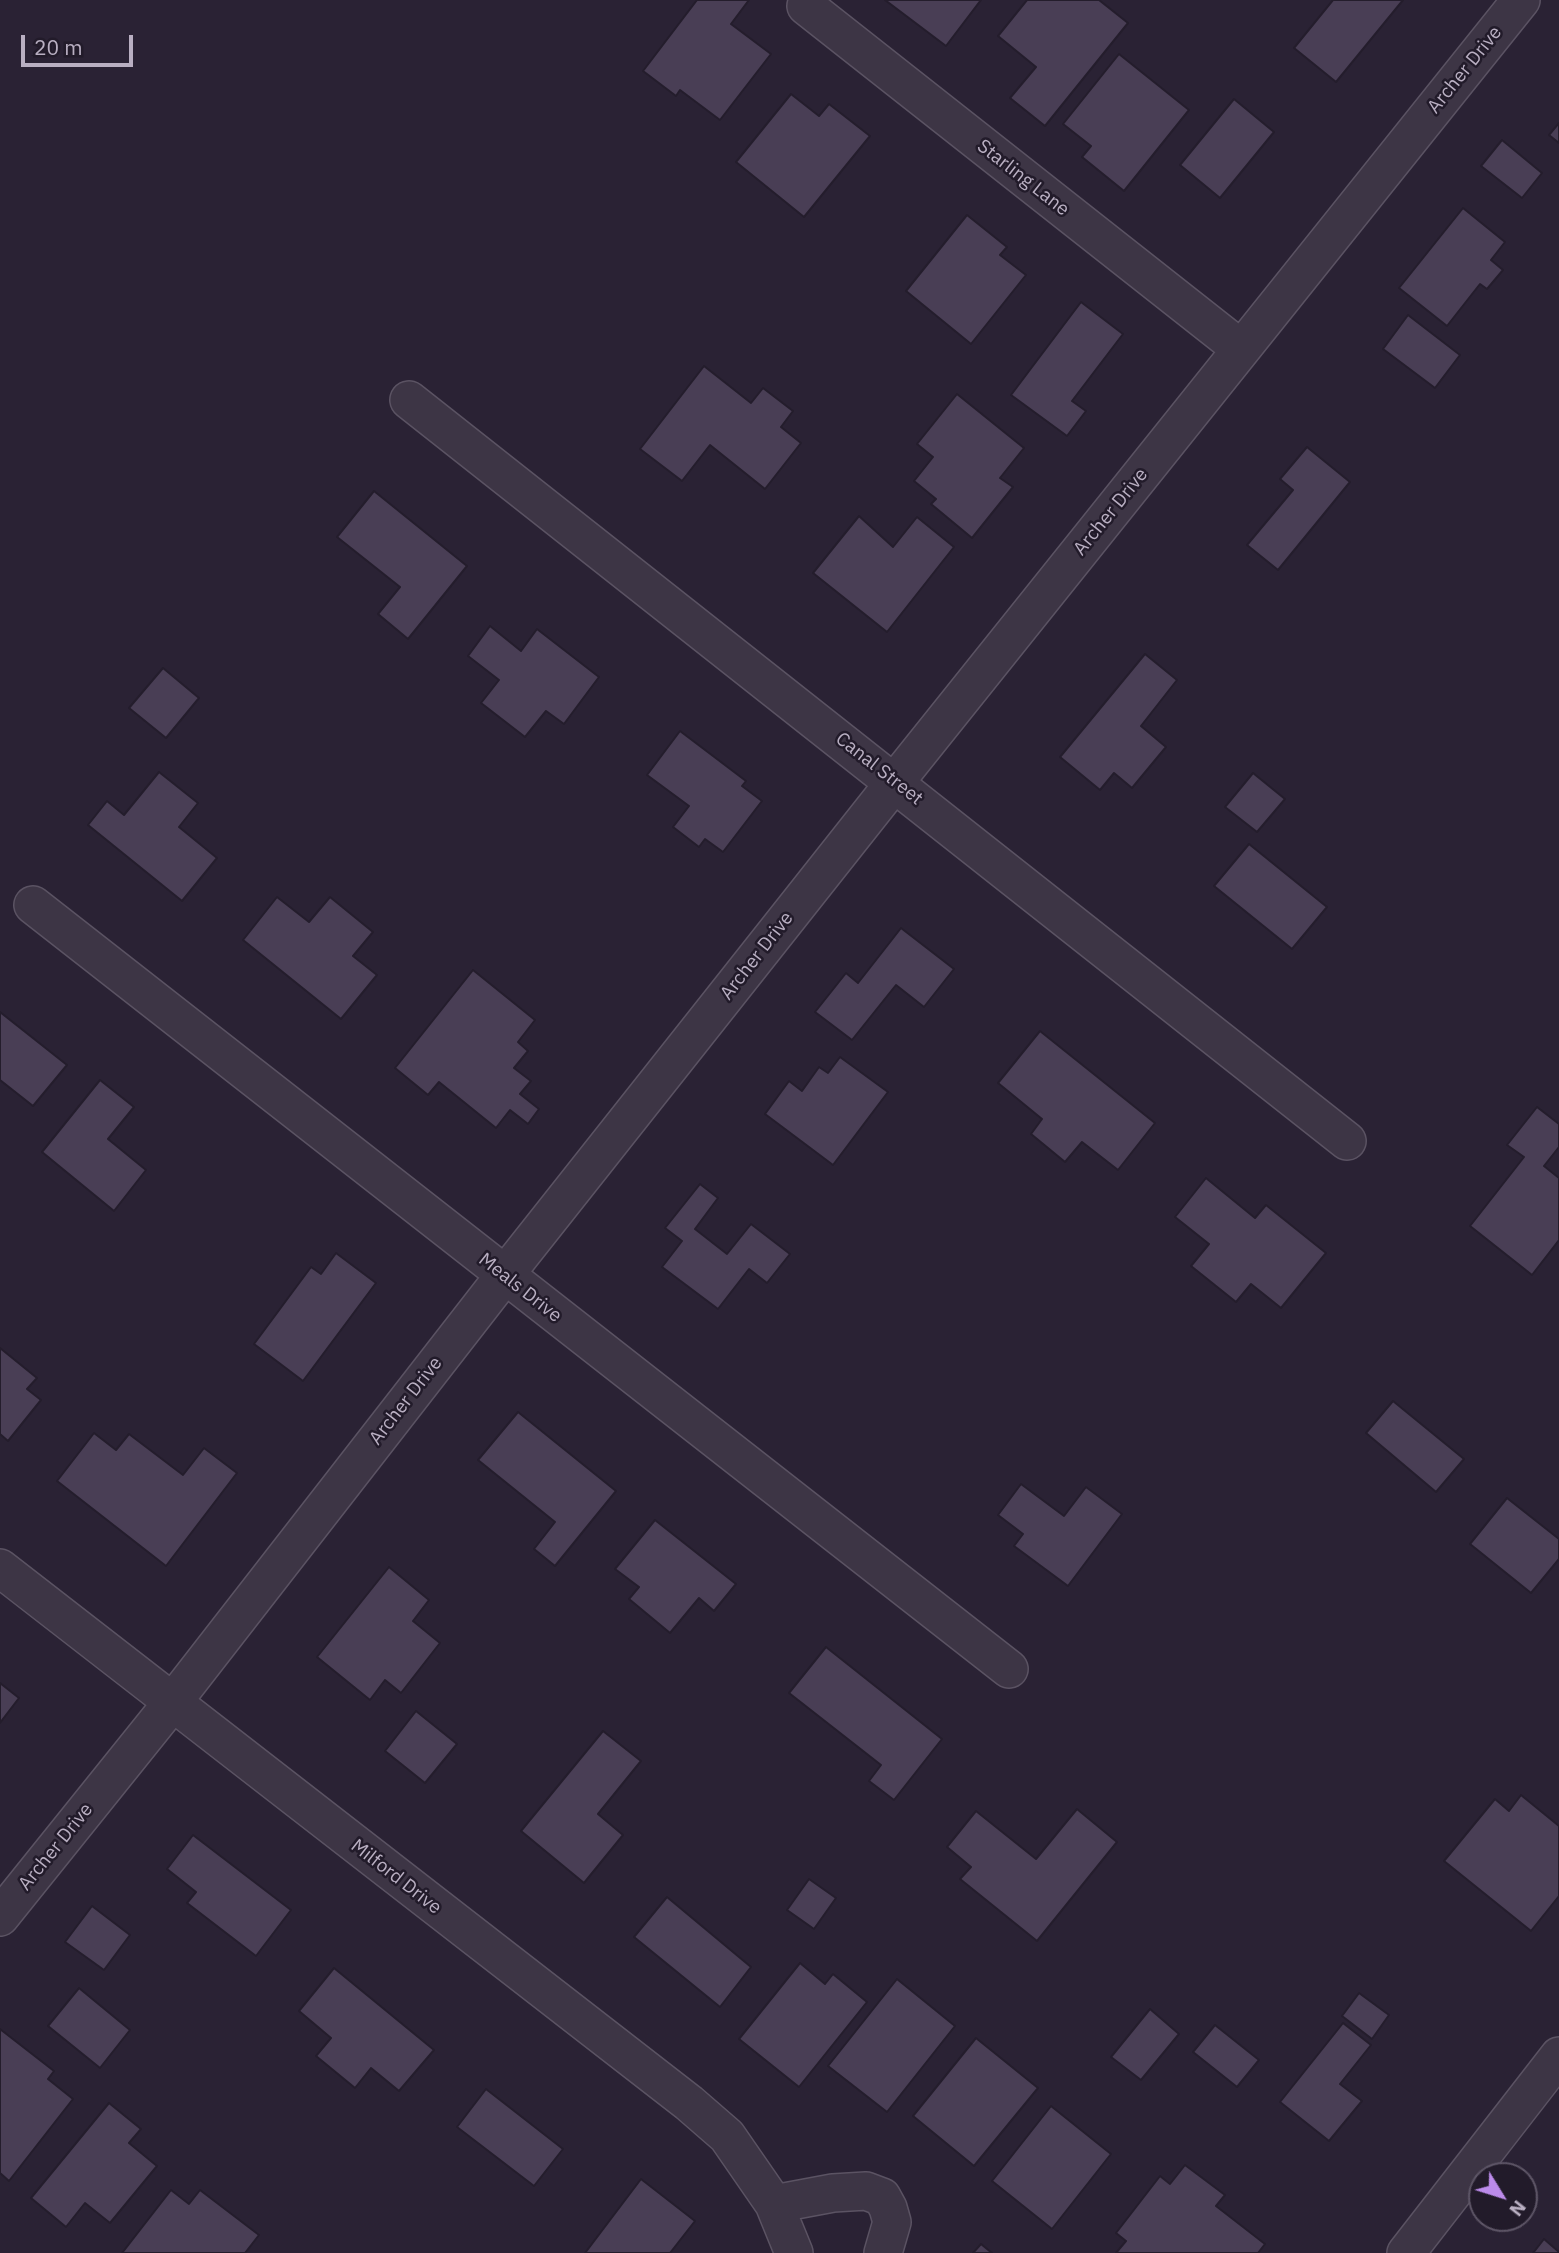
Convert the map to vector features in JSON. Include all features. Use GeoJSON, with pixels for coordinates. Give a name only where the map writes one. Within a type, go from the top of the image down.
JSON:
{"type":"FeatureCollection","features":[{"type":"Feature","properties":{"kind":"street","name":"Archer Drive"},"geometry":{"type":"LineString","coordinates":[[0,1917],[172,1703],[504,1276],[895,782],[1521,0]]}},
{"type":"Feature","properties":{"kind":"street","name":"Starling Lane"},"geometry":{"type":"LineString","coordinates":[[806,6],[1241,349]]}},
{"type":"Feature","properties":{"kind":"street","name":"Canal Street"},"geometry":{"type":"LineString","coordinates":[[409,400],[1347,1141]]}},
{"type":"Feature","properties":{"kind":"street","name":"Meals Drive"},"geometry":{"type":"LineString","coordinates":[[33,905],[1009,1669]]}},
{"type":"Feature","properties":{"kind":"street","name":"Milford Drive"},"geometry":{"type":"LineString","coordinates":[[0,1568],[727,2136],[774,2204],[794,2253]]}},
{"type":"Feature","properties":{"kind":"street"},"geometry":{"type":"LineString","coordinates":[[1406,2253],[1559,2056]]}},
{"type":"Feature","properties":{"kind":"street"},"geometry":{"type":"LineString","coordinates":[[774,2204],[832,2193],[866,2191],[882,2197],[892,2222],[883,2253]]}},
{"type":"Feature","properties":{"kind":"building"},"geometry":{"type":"Polygon","coordinates":[[[697,0],[749,0],[731,24],[771,54],[720,120],[680,90],[676,96],[643,71],[697,0]]]}},
{"type":"Feature","properties":{"kind":"building"},"geometry":{"type":"Polygon","coordinates":[[[885,0],[981,0],[946,46],[885,0]]]}},
{"type":"Feature","properties":{"kind":"building"},"geometry":{"type":"Polygon","coordinates":[[[1027,0],[1099,0],[1128,23],[1045,126],[1010,98],[1036,67],[998,36],[1027,0]]]}},
{"type":"Feature","properties":{"kind":"building"},"geometry":{"type":"Polygon","coordinates":[[[1333,0],[1403,0],[1336,82],[1294,48],[1333,0]]]}},
{"type":"Feature","properties":{"kind":"building"},"geometry":{"type":"Polygon","coordinates":[[[1119,54],[1189,110],[1124,191],[1082,157],[1091,146],[1063,124],[1119,54]]]}},
{"type":"Feature","properties":{"kind":"building"},"geometry":{"type":"Polygon","coordinates":[[[791,94],[819,116],[829,104],[870,136],[804,217],[736,162],[791,94]]]}},
{"type":"Feature","properties":{"kind":"building"},"geometry":{"type":"Polygon","coordinates":[[[1234,99],[1274,132],[1220,198],[1180,165],[1234,99]]]}},
{"type":"Feature","properties":{"kind":"building"},"geometry":{"type":"Polygon","coordinates":[[[1559,123],[1559,143],[1549,135],[1559,123]]]}},
{"type":"Feature","properties":{"kind":"building"},"geometry":{"type":"Polygon","coordinates":[[[1502,140],[1542,173],[1522,198],[1481,166],[1502,140]]]}},
{"type":"Feature","properties":{"kind":"building"},"geometry":{"type":"Polygon","coordinates":[[[1463,208],[1505,242],[1491,260],[1503,270],[1487,289],[1480,284],[1447,326],[1399,288],[1463,208]]]}},
{"type":"Feature","properties":{"kind":"building"},"geometry":{"type":"Polygon","coordinates":[[[967,215],[1007,247],[1000,255],[1026,275],[971,344],[906,291],[967,215]]]}},
{"type":"Feature","properties":{"kind":"building"},"geometry":{"type":"Polygon","coordinates":[[[1081,302],[1123,334],[1072,401],[1086,411],[1067,436],[1011,395],[1081,302]]]}},
{"type":"Feature","properties":{"kind":"building"},"geometry":{"type":"Polygon","coordinates":[[[1408,315],[1460,355],[1435,388],[1383,349],[1408,315]]]}},
{"type":"Feature","properties":{"kind":"building"},"geometry":{"type":"Polygon","coordinates":[[[704,366],[751,403],[763,388],[793,411],[781,427],[801,443],[765,489],[710,445],[682,481],[640,449],[704,366]]]}},
{"type":"Feature","properties":{"kind":"building"},"geometry":{"type":"Polygon","coordinates":[[[957,394],[1024,448],[1000,478],[1013,487],[972,538],[931,504],[936,499],[914,481],[933,457],[917,444],[957,394]]]}},
{"type":"Feature","properties":{"kind":"building"},"geometry":{"type":"Polygon","coordinates":[[[1307,447],[1350,482],[1278,570],[1247,545],[1293,490],[1280,479],[1307,447]]]}},
{"type":"Feature","properties":{"kind":"building"},"geometry":{"type":"Polygon","coordinates":[[[374,491],[467,566],[408,639],[378,614],[400,587],[337,537],[374,491]]]}},
{"type":"Feature","properties":{"kind":"building"},"geometry":{"type":"Polygon","coordinates":[[[859,516],[893,547],[917,517],[954,547],[887,632],[813,573],[859,516]]]}},
{"type":"Feature","properties":{"kind":"building"},"geometry":{"type":"Polygon","coordinates":[[[490,626],[521,651],[537,629],[599,677],[564,724],[546,711],[525,737],[481,703],[499,680],[468,656],[490,626]]]}},
{"type":"Feature","properties":{"kind":"building"},"geometry":{"type":"Polygon","coordinates":[[[1145,654],[1177,680],[1141,726],[1166,747],[1132,788],[1114,773],[1100,790],[1060,757],[1145,654]]]}},
{"type":"Feature","properties":{"kind":"building"},"geometry":{"type":"Polygon","coordinates":[[[163,668],[199,698],[166,738],[129,708],[163,668]]]}},
{"type":"Feature","properties":{"kind":"building"},"geometry":{"type":"Polygon","coordinates":[[[680,731],[746,781],[742,786],[762,801],[723,852],[705,839],[699,847],[673,827],[689,806],[647,775],[680,731]]]}},
{"type":"Feature","properties":{"kind":"building"},"geometry":{"type":"Polygon","coordinates":[[[159,772],[198,803],[179,827],[217,858],[182,901],[88,825],[107,801],[124,815],[159,772]]]}},
{"type":"Feature","properties":{"kind":"building"},"geometry":{"type":"Polygon","coordinates":[[[1253,773],[1285,799],[1257,832],[1225,807],[1253,773]]]}},
{"type":"Feature","properties":{"kind":"building"},"geometry":{"type":"Polygon","coordinates":[[[1249,844],[1327,907],[1292,949],[1214,886],[1249,844]]]}},
{"type":"Feature","properties":{"kind":"building"},"geometry":{"type":"Polygon","coordinates":[[[277,897],[309,922],[330,897],[373,932],[353,956],[377,975],[341,1019],[243,940],[277,897]]]}},
{"type":"Feature","properties":{"kind":"building"},"geometry":{"type":"Polygon","coordinates":[[[901,928],[954,969],[924,1007],[896,985],[852,1040],[815,1012],[846,973],[858,983],[901,928]]]}},
{"type":"Feature","properties":{"kind":"building"},"geometry":{"type":"Polygon","coordinates":[[[473,970],[535,1020],[518,1042],[528,1051],[514,1068],[531,1081],[520,1094],[539,1109],[528,1124],[510,1110],[496,1128],[439,1082],[428,1095],[395,1068],[473,970]]]}},
{"type":"Feature","properties":{"kind":"building"},"geometry":{"type":"Polygon","coordinates":[[[0,1012],[67,1065],[33,1106],[0,1080],[0,1012]]]}},
{"type":"Feature","properties":{"kind":"building"},"geometry":{"type":"Polygon","coordinates":[[[1040,1031],[1155,1123],[1118,1170],[1082,1142],[1065,1162],[1031,1134],[1042,1119],[998,1083],[1040,1031]]]}},
{"type":"Feature","properties":{"kind":"building"},"geometry":{"type":"Polygon","coordinates":[[[840,1057],[888,1092],[833,1165],[765,1114],[789,1081],[802,1091],[819,1067],[828,1073],[840,1057]]]}},
{"type":"Feature","properties":{"kind":"building"},"geometry":{"type":"Polygon","coordinates":[[[100,1080],[134,1107],[108,1139],[146,1170],[114,1211],[42,1152],[100,1080]]]}},
{"type":"Feature","properties":{"kind":"building"},"geometry":{"type":"Polygon","coordinates":[[[1537,1107],[1559,1124],[1559,1147],[1544,1166],[1559,1178],[1559,1240],[1532,1275],[1470,1226],[1524,1157],[1507,1145],[1537,1107]]]}},
{"type":"Feature","properties":{"kind":"building"},"geometry":{"type":"Polygon","coordinates":[[[1206,1178],[1255,1218],[1266,1205],[1326,1253],[1281,1308],[1251,1284],[1236,1302],[1191,1266],[1209,1244],[1175,1217],[1206,1178]]]}},
{"type":"Feature","properties":{"kind":"building"},"geometry":{"type":"Polygon","coordinates":[[[700,1184],[718,1198],[695,1229],[727,1254],[751,1224],[790,1254],[767,1283],[749,1269],[718,1309],[662,1267],[682,1241],[665,1228],[700,1184]]]}},
{"type":"Feature","properties":{"kind":"building"},"geometry":{"type":"Polygon","coordinates":[[[336,1253],[376,1283],[303,1381],[254,1344],[311,1267],[321,1274],[336,1253]]]}},
{"type":"Feature","properties":{"kind":"building"},"geometry":{"type":"Polygon","coordinates":[[[0,1348],[37,1378],[27,1389],[41,1400],[8,1441],[0,1434],[0,1348]]]}},
{"type":"Feature","properties":{"kind":"building"},"geometry":{"type":"Polygon","coordinates":[[[1393,1401],[1464,1459],[1436,1492],[1366,1433],[1393,1401]]]}},
{"type":"Feature","properties":{"kind":"building"},"geometry":{"type":"Polygon","coordinates":[[[518,1412],[616,1491],[555,1566],[534,1549],[555,1522],[478,1460],[518,1412]]]}},
{"type":"Feature","properties":{"kind":"building"},"geometry":{"type":"Polygon","coordinates":[[[94,1433],[116,1450],[129,1434],[183,1475],[204,1448],[237,1473],[166,1566],[57,1481],[94,1433]]]}},
{"type":"Feature","properties":{"kind":"building"},"geometry":{"type":"Polygon","coordinates":[[[1021,1484],[1064,1516],[1086,1487],[1122,1514],[1068,1586],[1014,1546],[1023,1534],[998,1515],[1021,1484]]]}},
{"type":"Feature","properties":{"kind":"building"},"geometry":{"type":"Polygon","coordinates":[[[1507,1498],[1559,1539],[1559,1559],[1531,1593],[1470,1544],[1507,1498]]]}},
{"type":"Feature","properties":{"kind":"building"},"geometry":{"type":"Polygon","coordinates":[[[655,1520],[736,1584],[714,1611],[699,1598],[670,1633],[629,1599],[639,1587],[615,1569],[655,1520]]]}},
{"type":"Feature","properties":{"kind":"building"},"geometry":{"type":"Polygon","coordinates":[[[389,1567],[429,1600],[413,1621],[440,1643],[401,1693],[385,1680],[370,1700],[317,1657],[389,1567]]]}},
{"type":"Feature","properties":{"kind":"building"},"geometry":{"type":"Polygon","coordinates":[[[826,1647],[942,1739],[894,1800],[869,1781],[881,1765],[789,1693],[826,1647]]]}},
{"type":"Feature","properties":{"kind":"building"},"geometry":{"type":"Polygon","coordinates":[[[0,1683],[19,1698],[0,1723],[0,1683]]]}},
{"type":"Feature","properties":{"kind":"building"},"geometry":{"type":"Polygon","coordinates":[[[416,1711],[457,1744],[425,1783],[385,1751],[416,1711]]]}},
{"type":"Feature","properties":{"kind":"building"},"geometry":{"type":"Polygon","coordinates":[[[603,1731],[641,1761],[598,1814],[623,1835],[584,1883],[521,1831],[603,1731]]]}},
{"type":"Feature","properties":{"kind":"building"},"geometry":{"type":"Polygon","coordinates":[[[1521,1795],[1559,1826],[1559,1896],[1531,1931],[1444,1861],[1495,1799],[1509,1811],[1521,1795]]]}},
{"type":"Feature","properties":{"kind":"building"},"geometry":{"type":"Polygon","coordinates":[[[1077,1809],[1117,1842],[1037,1941],[960,1879],[971,1867],[947,1847],[976,1811],[1036,1859],[1077,1809]]]}},
{"type":"Feature","properties":{"kind":"building"},"geometry":{"type":"Polygon","coordinates":[[[193,1835],[291,1910],[256,1956],[187,1903],[196,1892],[167,1869],[193,1835]]]}},
{"type":"Feature","properties":{"kind":"building"},"geometry":{"type":"Polygon","coordinates":[[[809,1879],[836,1898],[814,1929],[787,1910],[809,1879]]]}},
{"type":"Feature","properties":{"kind":"building"},"geometry":{"type":"Polygon","coordinates":[[[667,1897],[751,1967],[720,2007],[634,1937],[667,1897]]]}},
{"type":"Feature","properties":{"kind":"building"},"geometry":{"type":"Polygon","coordinates":[[[92,1906],[130,1935],[104,1970],[65,1942],[92,1906]]]}},
{"type":"Feature","properties":{"kind":"building"},"geometry":{"type":"Polygon","coordinates":[[[800,1963],[825,1984],[833,1974],[867,2002],[799,2087],[739,2039],[800,1963]]]}},
{"type":"Feature","properties":{"kind":"building"},"geometry":{"type":"Polygon","coordinates":[[[334,1968],[434,2050],[399,2091],[371,2068],[355,2088],[316,2056],[331,2038],[299,2011],[334,1968]]]}},
{"type":"Feature","properties":{"kind":"building"},"geometry":{"type":"Polygon","coordinates":[[[897,1979],[955,2026],[887,2112],[828,2066],[897,1979]]]}},
{"type":"Feature","properties":{"kind":"building"},"geometry":{"type":"Polygon","coordinates":[[[79,1988],[130,2030],[100,2068],[48,2026],[79,1988]]]}},
{"type":"Feature","properties":{"kind":"building"},"geometry":{"type":"Polygon","coordinates":[[[1359,1993],[1389,2015],[1372,2039],[1342,2016],[1359,1993]]]}},
{"type":"Feature","properties":{"kind":"building"},"geometry":{"type":"Polygon","coordinates":[[[1150,2009],[1179,2034],[1141,2080],[1111,2057],[1150,2009]]]}},
{"type":"Feature","properties":{"kind":"building"},"geometry":{"type":"Polygon","coordinates":[[[1343,2023],[1371,2045],[1340,2084],[1362,2101],[1329,2141],[1280,2102],[1343,2023]]]}},
{"type":"Feature","properties":{"kind":"building"},"geometry":{"type":"Polygon","coordinates":[[[1215,2025],[1259,2060],[1237,2087],[1193,2052],[1215,2025]]]}},
{"type":"Feature","properties":{"kind":"building"},"geometry":{"type":"Polygon","coordinates":[[[0,2029],[54,2071],[48,2079],[73,2099],[9,2181],[0,2173],[0,2029]]]}},
{"type":"Feature","properties":{"kind":"building"},"geometry":{"type":"Polygon","coordinates":[[[976,2038],[1038,2088],[974,2166],[913,2116],[976,2038]]]}},
{"type":"Feature","properties":{"kind":"building"},"geometry":{"type":"Polygon","coordinates":[[[486,2089],[563,2149],[534,2186],[457,2127],[486,2089]]]}},
{"type":"Feature","properties":{"kind":"building"},"geometry":{"type":"Polygon","coordinates":[[[109,2103],[141,2129],[129,2143],[157,2166],[110,2223],[85,2203],[66,2227],[31,2198],[109,2103]]]}},
{"type":"Feature","properties":{"kind":"building"},"geometry":{"type":"Polygon","coordinates":[[[1051,2106],[1111,2154],[1052,2229],[992,2181],[1051,2106]]]}},
{"type":"Feature","properties":{"kind":"building"},"geometry":{"type":"Polygon","coordinates":[[[1185,2165],[1225,2195],[1216,2206],[1265,2244],[1258,2253],[1116,2253],[1126,2241],[1116,2233],[1160,2176],[1170,2184],[1185,2165]]]}},
{"type":"Feature","properties":{"kind":"building"},"geometry":{"type":"Polygon","coordinates":[[[641,2179],[695,2221],[670,2253],[585,2253],[641,2179]]]}},
{"type":"Feature","properties":{"kind":"building"},"geometry":{"type":"Polygon","coordinates":[[[171,2190],[189,2204],[200,2190],[259,2235],[245,2253],[122,2253],[171,2190]]]}},
{"type":"Feature","properties":{"kind":"building"},"geometry":{"type":"Polygon","coordinates":[[[1544,2239],[1559,2252],[1559,2253],[1533,2253],[1544,2239]]]}},
{"type":"Feature","properties":{"kind":"building"},"geometry":{"type":"Polygon","coordinates":[[[981,2244],[992,2253],[973,2253],[981,2244]]]}}]}
